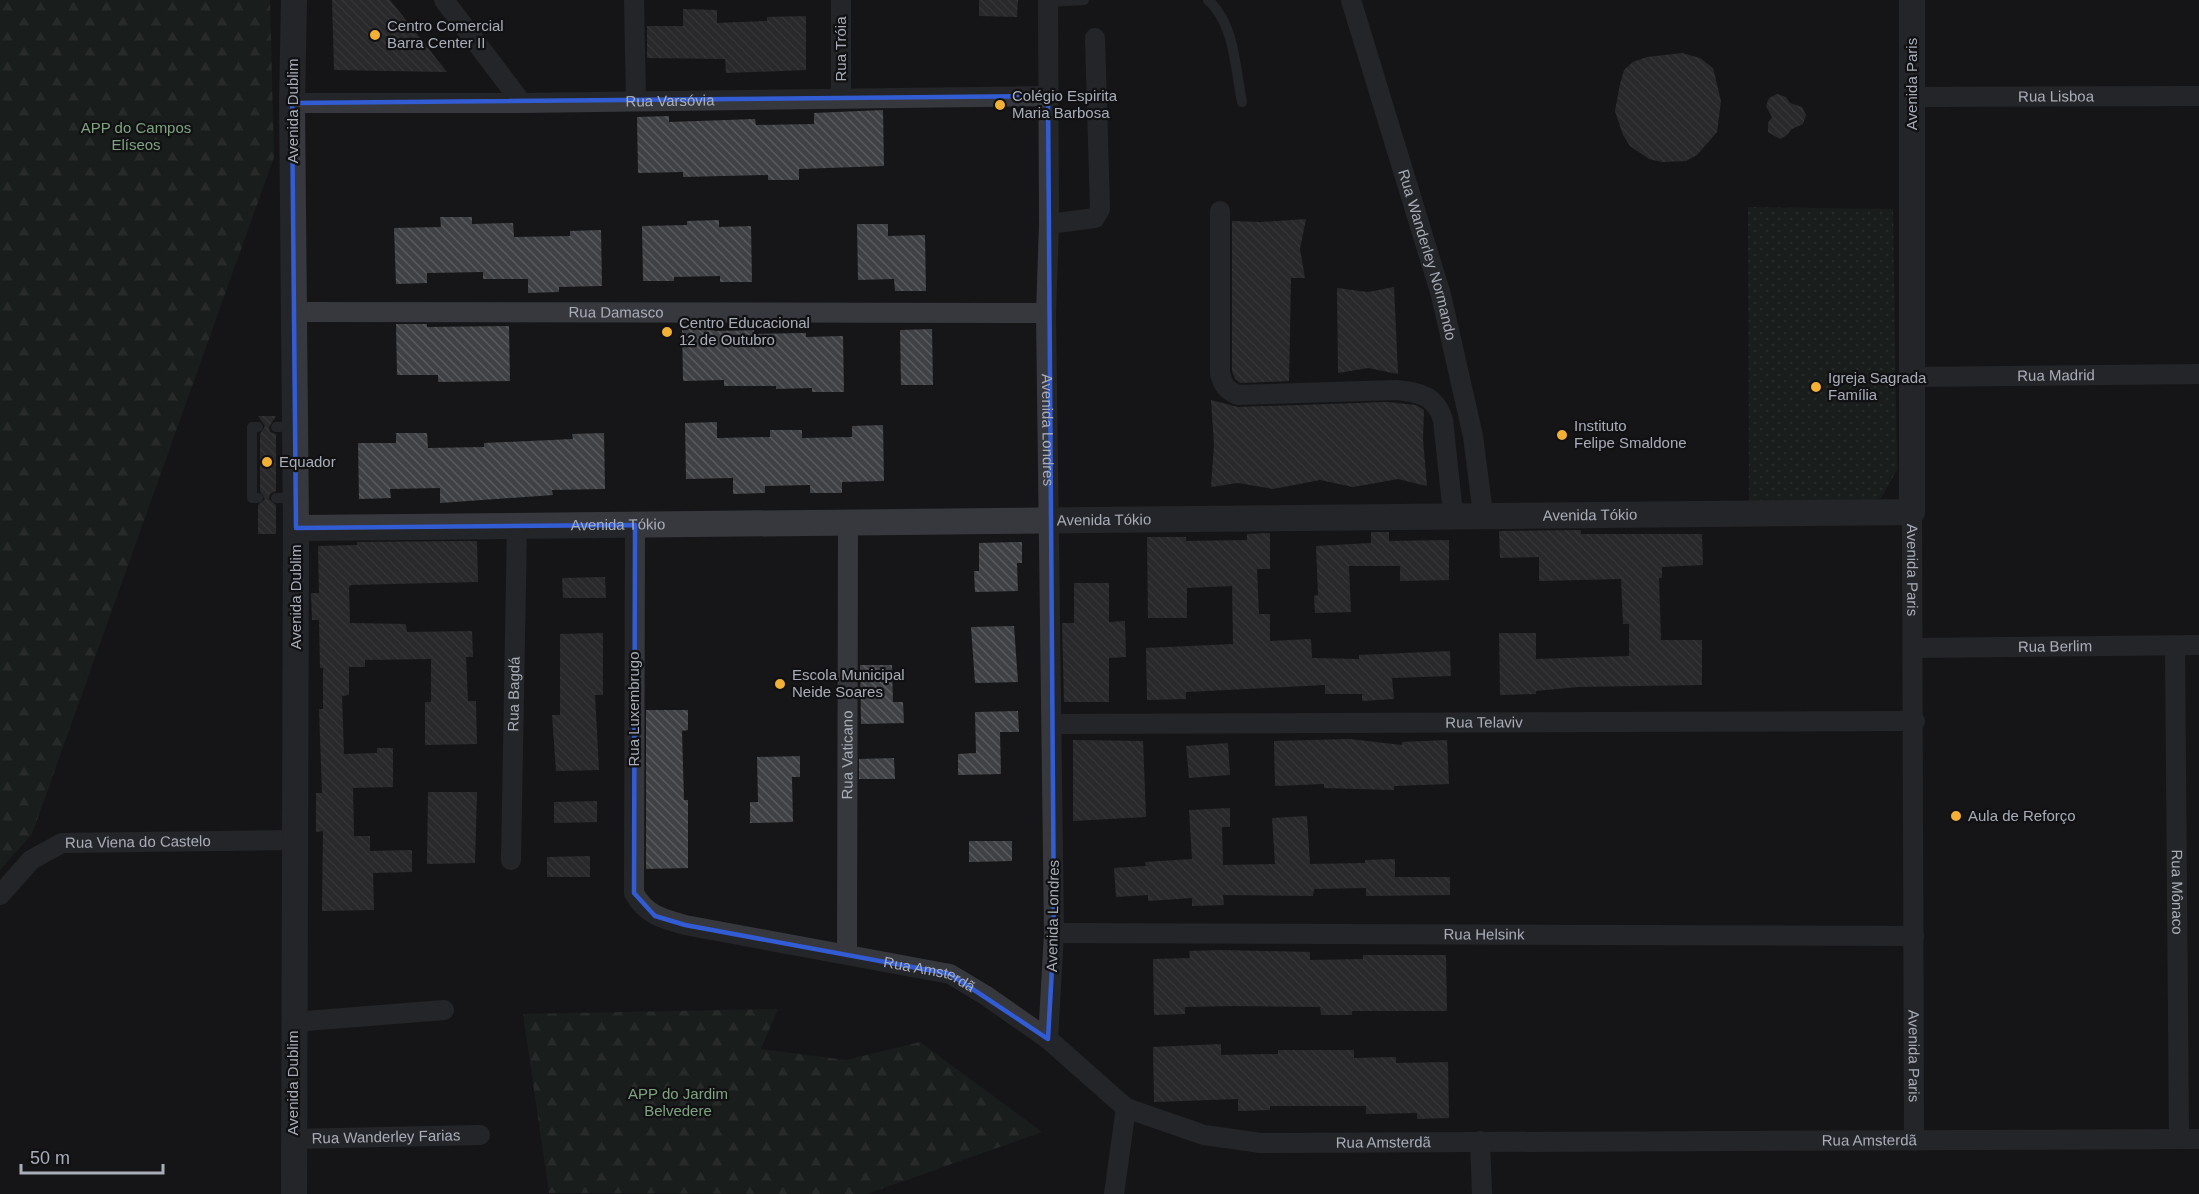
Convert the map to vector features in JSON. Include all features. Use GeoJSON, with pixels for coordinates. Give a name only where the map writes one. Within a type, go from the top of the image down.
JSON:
{"type":"FeatureCollection","features":[{"type":"Feature","properties":{"kind":"street","name":"Avenida Dublim"},"geometry":{"type":"LineString","coordinates":[[294,0],[292,103],[294,312],[285,427],[286,498],[296,528],[296,840],[292,1139],[294,1194]]}},
{"type":"Feature","properties":{"kind":"street"},"geometry":{"type":"LineString","coordinates":[[444,0],[522,104]]}},
{"type":"Feature","properties":{"kind":"street"},"geometry":{"type":"LineString","coordinates":[[634,0],[636,100]]}},
{"type":"Feature","properties":{"kind":"street","name":"Rua Tróia"},"geometry":{"type":"LineString","coordinates":[[841,0],[841,97]]}},
{"type":"Feature","properties":{"kind":"street","name":"Rua Wanderley Normando"},"geometry":{"type":"LineString","coordinates":[[1351,0],[1441,295],[1473,436],[1483,514]]}},
{"type":"Feature","properties":{"kind":"street","name":"Avenida Paris"},"geometry":{"type":"LineString","coordinates":[[1912,0],[1914,1141]]}},
{"type":"Feature","properties":{"kind":"street","name":"Avenida Londres"},"geometry":{"type":"LineString","coordinates":[[1048,1],[1049,224],[1046,313],[1054,933],[1048,1039]]}},
{"type":"Feature","properties":{"kind":"street"},"geometry":{"type":"LineString","coordinates":[[1049,224],[1095,218],[1100,209],[1095,38]]}},
{"type":"Feature","properties":{"kind":"street","name":"Rua Varsóvia"},"geometry":{"type":"LineString","coordinates":[[292,103],[522,104],[636,100],[1048,96]]}},
{"type":"Feature","properties":{"kind":"street","name":"Rua Lisboa"},"geometry":{"type":"LineString","coordinates":[[1912,97],[2199,96]]}},
{"type":"Feature","properties":{"kind":"street"},"geometry":{"type":"LineString","coordinates":[[1220,211],[1220,373],[1223,384],[1230,392],[1238,395],[1396,390],[1416,392],[1431,398],[1440,408],[1443,420],[1453,514]]}},
{"type":"Feature","properties":{"kind":"street","name":"Rua Damasco"},"geometry":{"type":"LineString","coordinates":[[294,312],[1046,313]]}},
{"type":"Feature","properties":{"kind":"street","name":"Rua Madrid"},"geometry":{"type":"LineString","coordinates":[[1912,376],[2199,374]]}},
{"type":"Feature","properties":{"kind":"street","name":"Avenida Tókio"},"geometry":{"type":"LineString","coordinates":[[296,528],[1453,514],[1912,512]]}},
{"type":"Feature","properties":{"kind":"street","name":"Rua Vaticano"},"geometry":{"type":"LineString","coordinates":[[847,953],[848,522]]}},
{"type":"Feature","properties":{"kind":"street","name":"Rua Luxembrugo"},"geometry":{"type":"LineString","coordinates":[[633,894],[635,525]]}},
{"type":"Feature","properties":{"kind":"street","name":"Rua Bagdá"},"geometry":{"type":"LineString","coordinates":[[511,860],[517,526]]}},
{"type":"Feature","properties":{"kind":"street","name":"Rua Mônaco"},"geometry":{"type":"LineString","coordinates":[[2175,645],[2189,1139]]}},
{"type":"Feature","properties":{"kind":"street","name":"Rua Berlim"},"geometry":{"type":"LineString","coordinates":[[1913,648],[2199,645]]}},
{"type":"Feature","properties":{"kind":"street","name":"Rua Telaviv"},"geometry":{"type":"LineString","coordinates":[[1052,724],[1915,721]]}},
{"type":"Feature","properties":{"kind":"street","name":"Rua Viena do Castelo"},"geometry":{"type":"LineString","coordinates":[[0,895],[31,860],[62,843],[296,840]]}},
{"type":"Feature","properties":{"kind":"street","name":"Rua Amsterdã"},"geometry":{"type":"LineString","coordinates":[[633,894],[639,903],[655,916],[685,926],[847,953],[950,974],[985,995],[1048,1039],[1126,1108],[1204,1135],[1232,1141],[1296,1143],[2189,1139]]}},
{"type":"Feature","properties":{"kind":"street","name":"Rua Helsink"},"geometry":{"type":"LineString","coordinates":[[1054,933],[1914,936]]}},
{"type":"Feature","properties":{"kind":"street"},"geometry":{"type":"LineString","coordinates":[[293,1022],[444,1010]]}},
{"type":"Feature","properties":{"kind":"street"},"geometry":{"type":"LineString","coordinates":[[1114,1194],[1126,1108]]}},
{"type":"Feature","properties":{"kind":"street","name":"Rua Wanderley Farias"},"geometry":{"type":"LineString","coordinates":[[292,1139],[480,1135]]}},
{"type":"Feature","properties":{"kind":"street"},"geometry":{"type":"LineString","coordinates":[[1480,1141],[1482,1194]]}},
{"type":"Feature","properties":{"kind":"lane"},"geometry":{"type":"LineString","coordinates":[[1048,1],[1084,0]]}},
{"type":"Feature","properties":{"kind":"lane"},"geometry":{"type":"LineString","coordinates":[[1208,0],[1221,14],[1229,34],[1242,102]]}},
{"type":"Feature","properties":{"kind":"lane"},"geometry":{"type":"LineString","coordinates":[[258,427],[252,427],[252,498],[258,498]]}},
{"type":"Feature","properties":{"kind":"highlighted area"},"geometry":{"type":"Polygon","coordinates":[[[1048,96],[1054,933],[1048,1039],[950,974],[685,925],[655,916],[634,893],[635,525],[296,528],[292,103],[1048,96]]]}},
{"type":"Feature","properties":{"kind":"green space","name":"APP do Campos Elíseos"},"geometry":{"type":"Polygon","coordinates":[[[0,0],[270,0],[274,157],[32,834],[0,870],[0,0]]]}},
{"type":"Feature","properties":{"kind":"green space"},"geometry":{"type":"Polygon","coordinates":[[[1748,207],[1893,209],[1897,470],[1881,498],[1855,502],[1749,507],[1748,207]]]}},
{"type":"Feature","properties":{"kind":"green space","name":"APP do Jardim Belvedere"},"geometry":{"type":"Polygon","coordinates":[[[778,1009],[761,1049],[846,1060],[920,1042],[1042,1132],[867,1194],[549,1193],[523,1014],[778,1009]]]}},
{"type":"Feature","properties":{"kind":"building","name":"Centro Comercial Barra Center II"},"geometry":{"type":"Polygon","coordinates":[[[332,0],[390,0],[447,72],[334,70],[332,0]]]}},
{"type":"Feature","properties":{"kind":"building"},"geometry":{"type":"Polygon","coordinates":[[[979,0],[1018,0],[1017,17],[979,16],[979,0]]]}},
{"type":"Feature","properties":{"kind":"building"},"geometry":{"type":"Polygon","coordinates":[[[683,9],[717,10],[717,23],[767,21],[767,17],[806,16],[806,70],[726,73],[725,59],[647,58],[647,26],[683,26],[683,9]]]}},
{"type":"Feature","properties":{"kind":"building"},"geometry":{"type":"Polygon","coordinates":[[[1682,53],[1700,58],[1713,68],[1721,101],[1717,132],[1697,155],[1686,161],[1662,162],[1649,159],[1630,146],[1623,135],[1615,111],[1624,70],[1633,62],[1647,57],[1682,53]]]}},
{"type":"Feature","properties":{"kind":"building"},"geometry":{"type":"Polygon","coordinates":[[[1777,94],[1786,97],[1790,103],[1802,107],[1806,115],[1803,124],[1792,129],[1780,139],[1768,132],[1768,123],[1772,117],[1766,106],[1769,98],[1777,94]]]}},
{"type":"Feature","properties":{"kind":"building"},"geometry":{"type":"Polygon","coordinates":[[[883,110],[884,166],[799,169],[799,180],[768,180],[768,175],[683,177],[683,172],[638,173],[637,117],[669,116],[669,122],[755,119],[756,125],[814,124],[814,113],[883,110]]]}},
{"type":"Feature","properties":{"kind":"building"},"geometry":{"type":"Polygon","coordinates":[[[440,217],[472,217],[472,224],[513,223],[514,237],[570,236],[570,231],[601,230],[602,286],[559,287],[559,292],[528,293],[528,279],[483,279],[483,272],[427,273],[427,283],[396,284],[394,228],[441,227],[440,217]]]}},
{"type":"Feature","properties":{"kind":"building"},"geometry":{"type":"Polygon","coordinates":[[[1306,219],[1300,249],[1305,278],[1291,278],[1289,381],[1240,383],[1235,379],[1232,371],[1232,221],[1306,219]]]}},
{"type":"Feature","properties":{"kind":"building"},"geometry":{"type":"Polygon","coordinates":[[[719,220],[719,227],[751,226],[752,282],[720,282],[720,276],[674,277],[674,281],[643,281],[642,226],[687,225],[687,221],[719,220]]]}},
{"type":"Feature","properties":{"kind":"building"},"geometry":{"type":"Polygon","coordinates":[[[857,224],[888,224],[888,236],[925,235],[926,291],[895,291],[894,279],[858,280],[857,224]]]}},
{"type":"Feature","properties":{"kind":"building"},"geometry":{"type":"Polygon","coordinates":[[[1394,287],[1398,374],[1368,368],[1338,373],[1337,288],[1368,292],[1394,287]]]}},
{"type":"Feature","properties":{"kind":"building"},"geometry":{"type":"Polygon","coordinates":[[[396,324],[427,324],[427,327],[509,326],[510,381],[438,382],[438,375],[397,375],[396,324]]]}},
{"type":"Feature","properties":{"kind":"building"},"geometry":{"type":"Polygon","coordinates":[[[682,325],[714,325],[714,331],[754,330],[754,334],[806,333],[806,337],[843,336],[844,392],[812,392],[812,388],[776,389],[776,386],[724,386],[724,380],[683,381],[682,325]]]}},
{"type":"Feature","properties":{"kind":"building"},"geometry":{"type":"Polygon","coordinates":[[[932,329],[933,385],[901,385],[900,330],[932,329]]]}},
{"type":"Feature","properties":{"kind":"building"},"geometry":{"type":"Polygon","coordinates":[[[1211,400],[1238,407],[1387,402],[1416,405],[1424,410],[1423,440],[1427,486],[1398,479],[1353,487],[1320,480],[1273,489],[1238,483],[1211,487],[1214,445],[1211,400]]]}},
{"type":"Feature","properties":{"kind":"building","name":"Equador"},"geometry":{"type":"Polygon","coordinates":[[[258,416],[276,416],[269,427],[270,432],[276,434],[276,491],[270,494],[269,499],[276,505],[276,534],[258,534],[258,505],[265,499],[260,491],[260,434],[265,426],[258,416]]]}},
{"type":"Feature","properties":{"kind":"building"},"geometry":{"type":"Polygon","coordinates":[[[717,422],[717,438],[770,437],[770,430],[802,430],[802,438],[852,437],[852,426],[883,425],[884,481],[842,482],[842,493],[810,493],[810,485],[765,486],[765,493],[733,494],[733,478],[686,479],[685,423],[717,422]]]}},
{"type":"Feature","properties":{"kind":"building"},"geometry":{"type":"Polygon","coordinates":[[[396,433],[427,433],[428,448],[484,447],[484,443],[573,439],[572,434],[604,433],[605,489],[552,490],[553,495],[440,503],[440,488],[390,489],[391,498],[359,499],[358,443],[396,443],[396,433]]]}},
{"type":"Feature","properties":{"kind":"building"},"geometry":{"type":"Polygon","coordinates":[[[1581,530],[1581,534],[1702,534],[1703,565],[1662,567],[1662,578],[1659,578],[1661,640],[1702,640],[1702,685],[1578,687],[1536,691],[1536,694],[1500,695],[1499,633],[1536,633],[1536,659],[1629,656],[1629,624],[1623,624],[1621,579],[1539,581],[1539,557],[1500,558],[1499,531],[1581,530]]]}},
{"type":"Feature","properties":{"kind":"building"},"geometry":{"type":"Polygon","coordinates":[[[1371,532],[1389,532],[1389,541],[1449,540],[1449,580],[1400,581],[1400,566],[1349,566],[1351,612],[1315,613],[1314,596],[1318,595],[1316,546],[1371,543],[1371,532]]]}},
{"type":"Feature","properties":{"kind":"building"},"geometry":{"type":"Polygon","coordinates":[[[1270,533],[1270,569],[1257,569],[1259,614],[1270,614],[1270,641],[1311,639],[1312,658],[1359,659],[1359,655],[1450,651],[1451,676],[1392,678],[1394,699],[1362,701],[1362,694],[1325,694],[1325,685],[1186,692],[1186,699],[1147,700],[1146,648],[1233,644],[1232,586],[1187,588],[1187,618],[1148,618],[1147,537],[1186,537],[1186,541],[1247,540],[1247,534],[1270,533]]]}},
{"type":"Feature","properties":{"kind":"building"},"geometry":{"type":"Polygon","coordinates":[[[477,541],[478,582],[351,585],[349,587],[350,623],[406,624],[407,632],[472,631],[473,657],[466,657],[468,701],[476,701],[477,744],[425,745],[425,702],[431,702],[431,659],[365,660],[365,667],[349,667],[349,695],[342,696],[344,754],[377,753],[377,748],[393,748],[393,787],[353,788],[354,836],[370,836],[370,851],[412,850],[412,872],[373,873],[374,910],[322,911],[323,831],[316,832],[316,793],[322,793],[319,709],[323,709],[323,668],[320,668],[319,620],[312,620],[311,593],[319,593],[318,546],[357,545],[357,542],[477,541]]]}},
{"type":"Feature","properties":{"kind":"building"},"geometry":{"type":"Polygon","coordinates":[[[1022,542],[1022,563],[1017,563],[1018,591],[975,592],[974,571],[979,571],[979,543],[1022,542]]]}},
{"type":"Feature","properties":{"kind":"building"},"geometry":{"type":"Polygon","coordinates":[[[605,577],[606,598],[563,598],[562,578],[605,577]]]}},
{"type":"Feature","properties":{"kind":"building"},"geometry":{"type":"Polygon","coordinates":[[[1074,583],[1109,583],[1109,622],[1125,621],[1126,657],[1109,658],[1109,702],[1064,702],[1062,623],[1074,623],[1074,583]]]}},
{"type":"Feature","properties":{"kind":"building"},"geometry":{"type":"Polygon","coordinates":[[[1014,626],[1018,682],[975,683],[971,627],[1014,626]]]}},
{"type":"Feature","properties":{"kind":"building"},"geometry":{"type":"Polygon","coordinates":[[[603,633],[603,695],[595,695],[599,770],[556,771],[552,715],[560,715],[560,634],[603,633]]]}},
{"type":"Feature","properties":{"kind":"building"},"geometry":{"type":"Polygon","coordinates":[[[860,665],[892,665],[893,702],[903,702],[904,723],[861,724],[860,665]]]}},
{"type":"Feature","properties":{"kind":"building"},"geometry":{"type":"Polygon","coordinates":[[[646,710],[688,710],[688,730],[682,731],[684,800],[688,800],[688,868],[646,869],[646,710]]]}},
{"type":"Feature","properties":{"kind":"building"},"geometry":{"type":"Polygon","coordinates":[[[1018,711],[1019,732],[1000,732],[1001,774],[958,775],[958,754],[976,753],[975,712],[1018,711]]]}},
{"type":"Feature","properties":{"kind":"building"},"geometry":{"type":"Polygon","coordinates":[[[1349,739],[1402,745],[1402,742],[1447,740],[1449,784],[1394,786],[1394,790],[1324,788],[1324,784],[1275,786],[1274,741],[1349,739]]]}},
{"type":"Feature","properties":{"kind":"building"},"geometry":{"type":"Polygon","coordinates":[[[1073,740],[1143,741],[1146,817],[1073,821],[1073,740]]]}},
{"type":"Feature","properties":{"kind":"building"},"geometry":{"type":"Polygon","coordinates":[[[1228,743],[1230,775],[1189,778],[1186,746],[1228,743]]]}},
{"type":"Feature","properties":{"kind":"building"},"geometry":{"type":"Polygon","coordinates":[[[800,756],[800,777],[792,777],[793,822],[750,823],[750,802],[758,802],[757,757],[800,756]]]}},
{"type":"Feature","properties":{"kind":"building"},"geometry":{"type":"Polygon","coordinates":[[[894,758],[895,779],[859,779],[859,759],[894,758]]]}},
{"type":"Feature","properties":{"kind":"building"},"geometry":{"type":"Polygon","coordinates":[[[428,792],[477,792],[475,863],[427,864],[428,792]]]}},
{"type":"Feature","properties":{"kind":"building"},"geometry":{"type":"Polygon","coordinates":[[[597,801],[597,822],[554,823],[554,802],[597,801]]]}},
{"type":"Feature","properties":{"kind":"building"},"geometry":{"type":"Polygon","coordinates":[[[1230,808],[1230,827],[1222,827],[1223,865],[1275,864],[1272,818],[1307,816],[1310,864],[1365,863],[1365,860],[1395,859],[1395,877],[1450,877],[1450,895],[1366,896],[1366,888],[1314,889],[1313,896],[1223,895],[1224,905],[1192,906],[1192,898],[1148,901],[1148,895],[1116,897],[1114,868],[1146,866],[1145,862],[1192,859],[1189,810],[1230,808]]]}},
{"type":"Feature","properties":{"kind":"building"},"geometry":{"type":"Polygon","coordinates":[[[969,841],[1012,841],[1012,861],[969,862],[969,841]]]}},
{"type":"Feature","properties":{"kind":"building"},"geometry":{"type":"Polygon","coordinates":[[[590,856],[590,877],[547,877],[547,857],[590,856]]]}},
{"type":"Feature","properties":{"kind":"building"},"geometry":{"type":"Polygon","coordinates":[[[1189,951],[1310,952],[1310,960],[1363,959],[1363,955],[1446,955],[1447,1011],[1352,1011],[1352,1015],[1321,1015],[1320,1007],[1235,1006],[1185,1007],[1185,1014],[1154,1015],[1153,959],[1190,958],[1189,951]]]}},
{"type":"Feature","properties":{"kind":"building"},"geometry":{"type":"Polygon","coordinates":[[[1221,1044],[1221,1055],[1278,1054],[1278,1050],[1354,1050],[1354,1058],[1396,1057],[1396,1063],[1448,1062],[1449,1118],[1417,1119],[1417,1113],[1366,1114],[1366,1106],[1270,1106],[1270,1110],[1238,1111],[1238,1099],[1154,1102],[1153,1047],[1221,1044]]]}},
{"type":"Feature","properties":{"kind":"place","name":"Centro Comercial Barra Center II"},"geometry":{"type":"Point","coordinates":[375,35]}},
{"type":"Feature","properties":{"kind":"place","name":"Colégio Espirita Maria Barbosa"},"geometry":{"type":"Point","coordinates":[1000,105]}},
{"type":"Feature","properties":{"kind":"place","name":"Centro Educacional 12 de Outubro"},"geometry":{"type":"Point","coordinates":[667,332]}},
{"type":"Feature","properties":{"kind":"place","name":"Igreja Sagrada Família"},"geometry":{"type":"Point","coordinates":[1816,387]}},
{"type":"Feature","properties":{"kind":"place","name":"Instituto Felipe Smaldone"},"geometry":{"type":"Point","coordinates":[1562,435]}},
{"type":"Feature","properties":{"kind":"place","name":"Equador"},"geometry":{"type":"Point","coordinates":[267,462]}},
{"type":"Feature","properties":{"kind":"place","name":"Escola Municipal Neide Soares"},"geometry":{"type":"Point","coordinates":[780,684]}},
{"type":"Feature","properties":{"kind":"place","name":"Aula de Reforço"},"geometry":{"type":"Point","coordinates":[1956,816]}}]}
